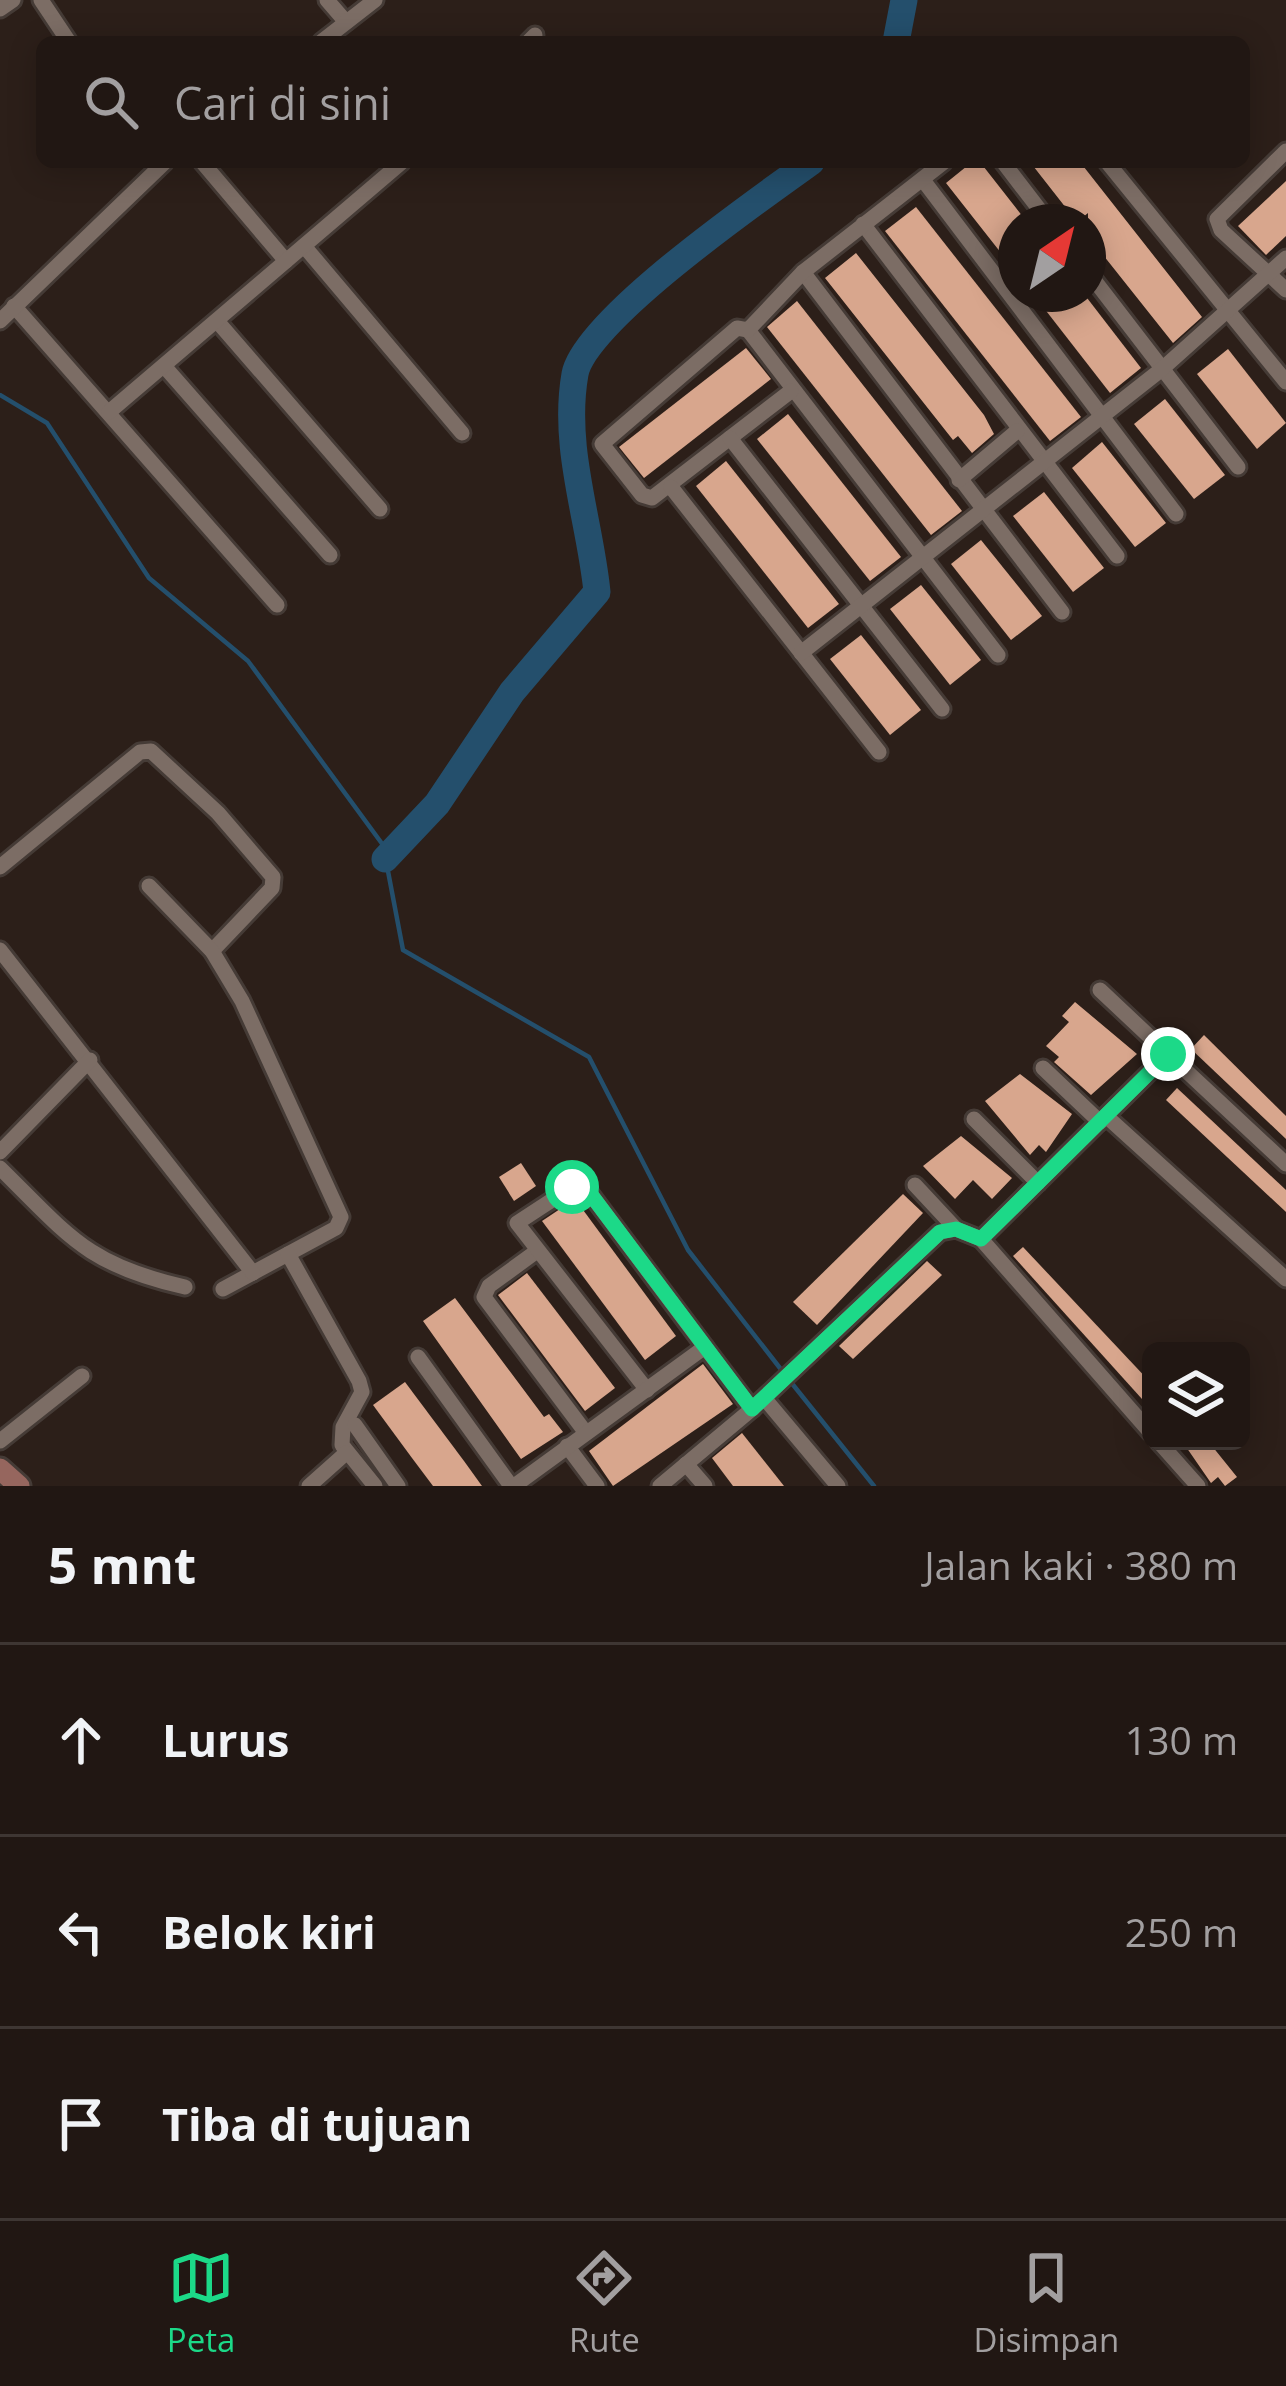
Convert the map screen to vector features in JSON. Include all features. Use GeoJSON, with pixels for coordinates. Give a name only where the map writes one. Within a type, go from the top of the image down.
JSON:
{"type":"FeatureCollection","features":[{"type":"Feature","properties":{"kind":"street"},"geometry":{"type":"LineString","coordinates":[[0,9],[13,0]]}},
{"type":"Feature","properties":{"kind":"street"},"geometry":{"type":"LineString","coordinates":[[41,0],[65,36]]}},
{"type":"Feature","properties":{"kind":"street"},"geometry":{"type":"LineString","coordinates":[[327,0],[346,22]]}},
{"type":"Feature","properties":{"kind":"street"},"geometry":{"type":"LineString","coordinates":[[328,36],[375,0]]}},
{"type":"Feature","properties":{"kind":"street"},"geometry":{"type":"LineString","coordinates":[[1286,151],[1217,219],[1221,230],[1286,290]]}},
{"type":"Feature","properties":{"kind":"street"},"geometry":{"type":"LineString","coordinates":[[0,321],[159,168]]}},
{"type":"Feature","properties":{"kind":"street"},"geometry":{"type":"LineString","coordinates":[[207,168],[286,261]]}},
{"type":"Feature","properties":{"kind":"street"},"geometry":{"type":"LineString","coordinates":[[109,412],[304,246],[383,168]]}},
{"type":"Feature","properties":{"kind":"street"},"geometry":{"type":"LineString","coordinates":[[748,330],[803,272],[937,168]]}},
{"type":"Feature","properties":{"kind":"street"},"geometry":{"type":"LineString","coordinates":[[1008,168],[1036,204]]}},
{"type":"Feature","properties":{"kind":"street"},"geometry":{"type":"LineString","coordinates":[[1112,168],[1286,382]]}},
{"type":"Feature","properties":{"kind":"street"},"geometry":{"type":"LineString","coordinates":[[923,180],[1176,514]]}},
{"type":"Feature","properties":{"kind":"street"},"geometry":{"type":"LineString","coordinates":[[863,224],[1117,556]]}},
{"type":"Feature","properties":{"kind":"street"},"geometry":{"type":"LineString","coordinates":[[304,246],[462,434]]}},
{"type":"Feature","properties":{"kind":"street"},"geometry":{"type":"LineString","coordinates":[[801,653],[1162,369],[1286,258]]}},
{"type":"Feature","properties":{"kind":"street"},"geometry":{"type":"LineString","coordinates":[[803,272],[1062,612]]}},
{"type":"Feature","properties":{"kind":"street"},"geometry":{"type":"LineString","coordinates":[[1106,296],[1238,467]]}},
{"type":"Feature","properties":{"kind":"street"},"geometry":{"type":"LineString","coordinates":[[14,305],[277,605]]}},
{"type":"Feature","properties":{"kind":"street"},"geometry":{"type":"LineString","coordinates":[[218,320],[380,509]]}},
{"type":"Feature","properties":{"kind":"street"},"geometry":{"type":"LineString","coordinates":[[791,391],[652,498],[642,495],[603,439],[737,328],[748,330],[998,655]]}},
{"type":"Feature","properties":{"kind":"street"},"geometry":{"type":"LineString","coordinates":[[164,366],[330,555]]}},
{"type":"Feature","properties":{"kind":"street"},"geometry":{"type":"LineString","coordinates":[[959,480],[1017,431]]}},
{"type":"Feature","properties":{"kind":"street"},"geometry":{"type":"LineString","coordinates":[[730,439],[942,709]]}},
{"type":"Feature","properties":{"kind":"street"},"geometry":{"type":"LineString","coordinates":[[670,487],[879,752]]}},
{"type":"Feature","properties":{"kind":"street"},"geometry":{"type":"LineString","coordinates":[[0,867],[140,752],[151,752],[218,814],[273,878],[272,888],[212,951]]}},
{"type":"Feature","properties":{"kind":"street"},"geometry":{"type":"LineString","coordinates":[[149,886],[212,951],[242,1001],[341,1217],[336,1228],[223,1289]]}},
{"type":"Feature","properties":{"kind":"street"},"geometry":{"type":"LineString","coordinates":[[0,950],[253,1273]]}},
{"type":"Feature","properties":{"kind":"street"},"geometry":{"type":"LineString","coordinates":[[1100,990],[1286,1164]]}},
{"type":"Feature","properties":{"kind":"street"},"geometry":{"type":"LineString","coordinates":[[981,1239],[1168,1054]]}},
{"type":"Feature","properties":{"kind":"street"},"geometry":{"type":"LineString","coordinates":[[0,1152],[90,1060]]}},
{"type":"Feature","properties":{"kind":"street"},"geometry":{"type":"LineString","coordinates":[[1043,1068],[1286,1279]]}},
{"type":"Feature","properties":{"kind":"street"},"geometry":{"type":"LineString","coordinates":[[974,1119],[1038,1183]]}},
{"type":"Feature","properties":{"kind":"street"},"geometry":{"type":"LineString","coordinates":[[0,1168],[99,1259],[131,1275],[185,1287]]}},
{"type":"Feature","properties":{"kind":"street"},"geometry":{"type":"LineString","coordinates":[[915,1185],[956,1229],[981,1239],[1142,1423]]}},
{"type":"Feature","properties":{"kind":"street"},"geometry":{"type":"LineString","coordinates":[[647,1390],[517,1223],[572,1187],[586,1188],[705,1347],[764,1399],[838,1486]]}},
{"type":"Feature","properties":{"kind":"street"},"geometry":{"type":"LineString","coordinates":[[660,1486],[764,1399],[921,1246],[940,1232],[956,1229]]}},
{"type":"Feature","properties":{"kind":"street"},"geometry":{"type":"LineString","coordinates":[[538,1251],[489,1286],[485,1303],[586,1433]]}},
{"type":"Feature","properties":{"kind":"street"},"geometry":{"type":"LineString","coordinates":[[288,1254],[359,1381],[362,1393],[340,1434],[346,1453],[375,1486]]}},
{"type":"Feature","properties":{"kind":"street"},"geometry":{"type":"LineString","coordinates":[[418,1357],[513,1486],[705,1347]]}},
{"type":"Feature","properties":{"kind":"street"},"geometry":{"type":"LineString","coordinates":[[0,1441],[82,1376]]}},
{"type":"Feature","properties":{"kind":"street"},"geometry":{"type":"LineString","coordinates":[[355,1425],[398,1486]]}},
{"type":"Feature","properties":{"kind":"street"},"geometry":{"type":"LineString","coordinates":[[568,1446],[597,1486]]}},
{"type":"Feature","properties":{"kind":"street"},"geometry":{"type":"LineString","coordinates":[[1166,1450],[1198,1486]]}},
{"type":"Feature","properties":{"kind":"street"},"geometry":{"type":"LineString","coordinates":[[309,1486],[346,1453]]}},
{"type":"Feature","properties":{"kind":"street"},"geometry":{"type":"LineString","coordinates":[[686,1464],[704,1486]]}},
{"type":"Feature","properties":{"kind":"street"},"geometry":{"type":"LineString","coordinates":[[0,1468],[19,1486]]}},
{"type":"Feature","properties":{"kind":"building"},"geometry":{"type":"Polygon","coordinates":[[[965,168],[985,168],[1013,204],[998,204],[998,249],[946,183],[965,168]]]}},
{"type":"Feature","properties":{"kind":"building"},"geometry":{"type":"Polygon","coordinates":[[[1035,168],[1085,168],[1202,317],[1173,343],[1106,259],[1106,204],[1063,204],[1035,168]]]}},
{"type":"Feature","properties":{"kind":"building"},"geometry":{"type":"Polygon","coordinates":[[[1286,181],[1286,236],[1266,255],[1238,226],[1286,181]]]}},
{"type":"Feature","properties":{"kind":"building"},"geometry":{"type":"Polygon","coordinates":[[[916,207],[1081,417],[1050,441],[885,231],[916,207]]]}},
{"type":"Feature","properties":{"kind":"building"},"geometry":{"type":"Polygon","coordinates":[[[856,253],[984,415],[994,434],[972,453],[958,436],[953,440],[825,278],[856,253]]]}},
{"type":"Feature","properties":{"kind":"building"},"geometry":{"type":"Polygon","coordinates":[[[797,301],[962,511],[931,535],[767,327],[797,301]]]}},
{"type":"Feature","properties":{"kind":"building"},"geometry":{"type":"Polygon","coordinates":[[[1047,312],[1098,312],[1141,368],[1110,393],[1047,312]]]}},
{"type":"Feature","properties":{"kind":"building"},"geometry":{"type":"Polygon","coordinates":[[[746,348],[771,379],[644,478],[619,447],[746,348]]]}},
{"type":"Feature","properties":{"kind":"building"},"geometry":{"type":"Polygon","coordinates":[[[1228,349],[1286,423],[1257,449],[1197,374],[1228,349]]]}},
{"type":"Feature","properties":{"kind":"building"},"geometry":{"type":"Polygon","coordinates":[[[1165,399],[1225,475],[1194,499],[1134,424],[1165,399]]]}},
{"type":"Feature","properties":{"kind":"building"},"geometry":{"type":"Polygon","coordinates":[[[788,414],[901,557],[870,581],[757,439],[788,414]]]}},
{"type":"Feature","properties":{"kind":"building"},"geometry":{"type":"Polygon","coordinates":[[[1102,442],[1166,523],[1135,547],[1072,468],[1102,442]]]}},
{"type":"Feature","properties":{"kind":"building"},"geometry":{"type":"Polygon","coordinates":[[[726,461],[839,604],[808,628],[696,486],[726,461]]]}},
{"type":"Feature","properties":{"kind":"building"},"geometry":{"type":"Polygon","coordinates":[[[1044,492],[1104,568],[1073,592],[1013,516],[1044,492]]]}},
{"type":"Feature","properties":{"kind":"building"},"geometry":{"type":"Polygon","coordinates":[[[981,540],[1042,616],[1011,640],[951,564],[981,540]]]}},
{"type":"Feature","properties":{"kind":"building"},"geometry":{"type":"Polygon","coordinates":[[[921,585],[981,660],[950,685],[890,609],[921,585]]]}},
{"type":"Feature","properties":{"kind":"building"},"geometry":{"type":"Polygon","coordinates":[[[861,635],[921,710],[890,735],[830,659],[861,635]]]}},
{"type":"Feature","properties":{"kind":"building"},"geometry":{"type":"Polygon","coordinates":[[[1075,1002],[1137,1054],[1091,1095],[1054,1062],[1059,1057],[1046,1046],[1069,1022],[1062,1016],[1075,1002]]]}},
{"type":"Feature","properties":{"kind":"building"},"geometry":{"type":"Polygon","coordinates":[[[1204,1035],[1286,1116],[1286,1139],[1191,1049],[1204,1035]]]}},
{"type":"Feature","properties":{"kind":"building"},"geometry":{"type":"Polygon","coordinates":[[[1020,1074],[1072,1114],[1046,1152],[1039,1145],[1030,1155],[985,1101],[1020,1074]]]}},
{"type":"Feature","properties":{"kind":"building"},"geometry":{"type":"Polygon","coordinates":[[[1177,1088],[1286,1190],[1286,1212],[1166,1100],[1177,1088]]]}},
{"type":"Feature","properties":{"kind":"building"},"geometry":{"type":"Polygon","coordinates":[[[961,1136],[1012,1178],[992,1199],[973,1180],[955,1199],[923,1166],[961,1136]]]}},
{"type":"Feature","properties":{"kind":"building"},"geometry":{"type":"Polygon","coordinates":[[[521,1163],[536,1186],[514,1201],[499,1177],[521,1163]]]}},
{"type":"Feature","properties":{"kind":"building"},"geometry":{"type":"Polygon","coordinates":[[[903,1194],[923,1213],[817,1325],[793,1302],[903,1194]]]}},
{"type":"Feature","properties":{"kind":"building"},"geometry":{"type":"Polygon","coordinates":[[[575,1199],[676,1336],[645,1360],[542,1221],[575,1199]]]}},
{"type":"Feature","properties":{"kind":"building"},"geometry":{"type":"Polygon","coordinates":[[[1023,1247],[1142,1373],[1142,1399],[1013,1256],[1023,1247]]]}},
{"type":"Feature","properties":{"kind":"building"},"geometry":{"type":"Polygon","coordinates":[[[927,1261],[942,1275],[853,1359],[839,1346],[927,1261]]]}},
{"type":"Feature","properties":{"kind":"building"},"geometry":{"type":"Polygon","coordinates":[[[527,1273],[615,1388],[585,1411],[498,1295],[527,1273]]]}},
{"type":"Feature","properties":{"kind":"building"},"geometry":{"type":"Polygon","coordinates":[[[455,1298],[544,1417],[549,1414],[563,1432],[521,1459],[423,1321],[455,1298]]]}},
{"type":"Feature","properties":{"kind":"building"},"geometry":{"type":"Polygon","coordinates":[[[703,1364],[733,1404],[613,1486],[589,1451],[703,1364]]]}},
{"type":"Feature","properties":{"kind":"building"},"geometry":{"type":"Polygon","coordinates":[[[405,1382],[482,1486],[433,1486],[412,1458],[373,1405],[405,1382]]]}},
{"type":"Feature","properties":{"kind":"building"},"geometry":{"type":"Polygon","coordinates":[[[742,1433],[784,1486],[733,1486],[712,1458],[742,1433]]]}},
{"type":"Feature","properties":{"kind":"building"},"geometry":{"type":"Polygon","coordinates":[[[1188,1450],[1215,1450],[1237,1477],[1225,1486],[1218,1477],[1211,1483],[1188,1450]]]}},
{"type":"Feature","properties":{"kind":"waterway"},"geometry":{"type":"LineString","coordinates":[[897,36],[904,0]]}},
{"type":"Feature","properties":{"kind":"waterway"},"geometry":{"type":"LineString","coordinates":[[385,859],[437,804],[512,692],[597,592],[572,429],[575,374],[586,351],[609,323],[678,261],[803,168]]}},
{"type":"Feature","properties":{"kind":"waterway"},"geometry":{"type":"LineString","coordinates":[[0,395],[47,423],[149,578],[248,661],[383,845],[403,950],[589,1057],[688,1250],[783,1372]]}},
{"type":"Feature","properties":{"kind":"waterway"},"geometry":{"type":"LineString","coordinates":[[790,1381],[874,1486]]}},
{"type":"Feature","properties":{"kind":"route"},"geometry":{"type":"LineString","coordinates":[[572,1187],[586,1188],[752,1409],[921,1246],[940,1232],[956,1229],[981,1239],[1168,1054]]}}]}
